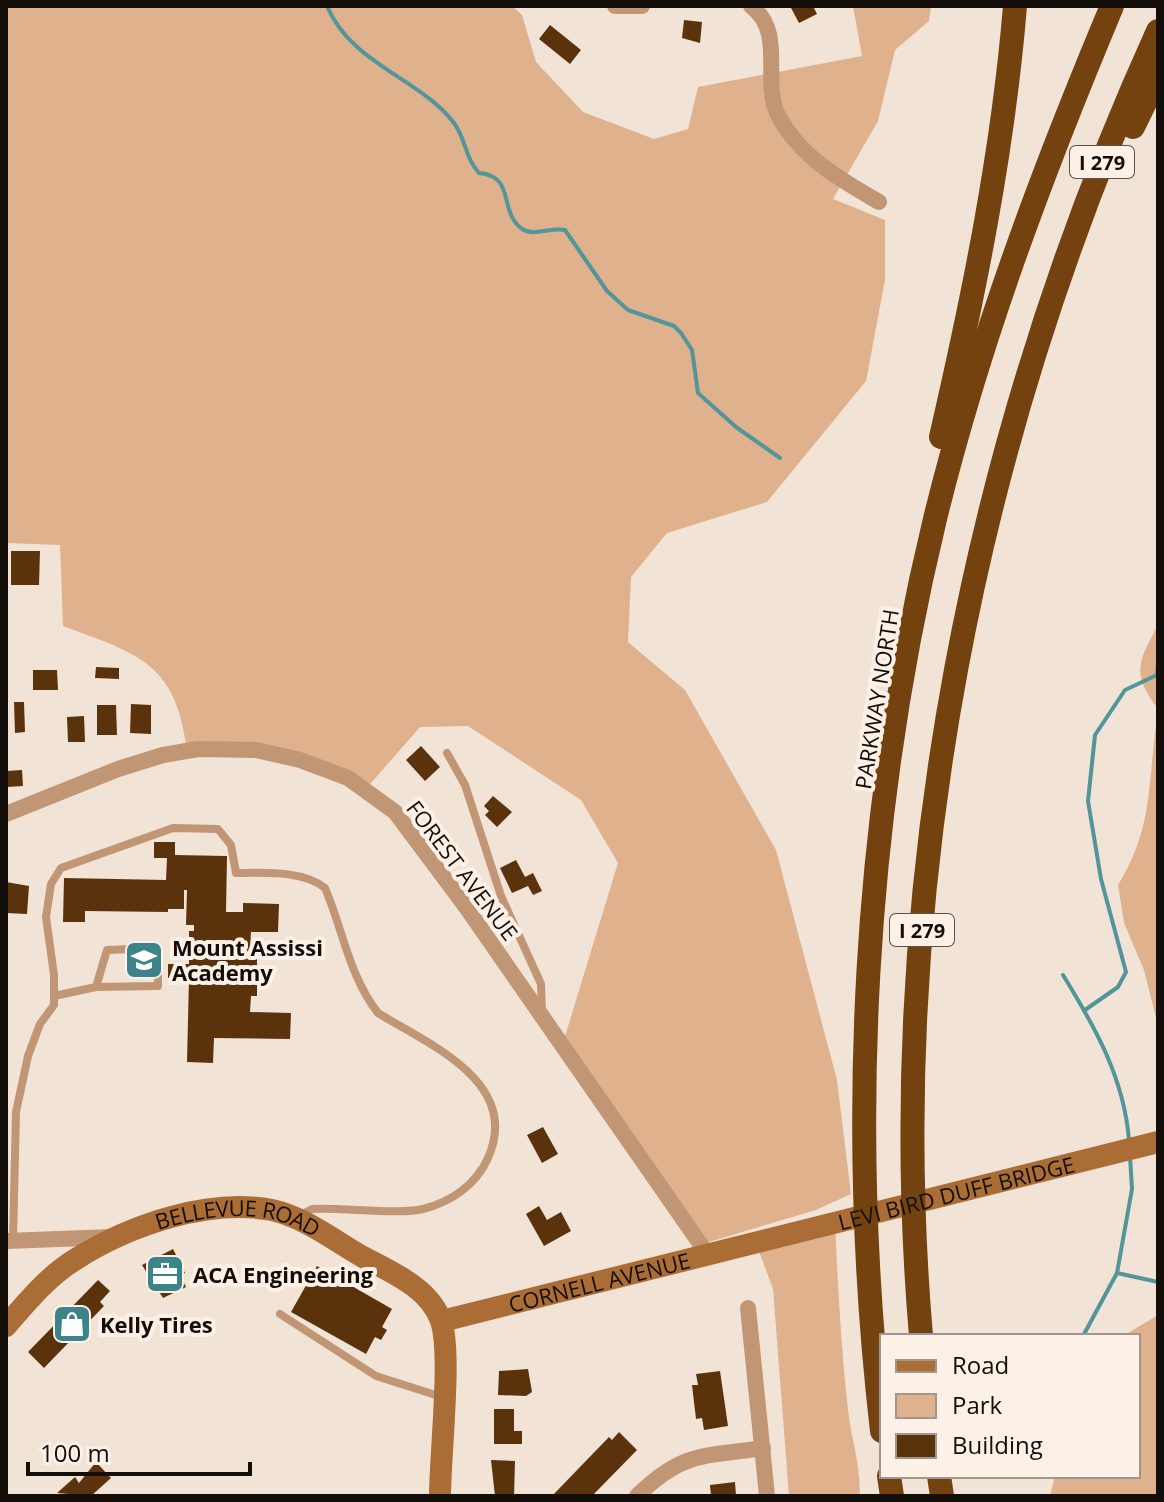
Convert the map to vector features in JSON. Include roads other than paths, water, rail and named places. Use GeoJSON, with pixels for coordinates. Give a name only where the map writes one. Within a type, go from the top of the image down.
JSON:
{"type":"FeatureCollection","features":[{"type":"Feature","properties":{"kind":"highway"},"geometry":{"type":"LineString","coordinates":[[888,784],[895,662],[906,591],[974,295],[1006,105],[1015,6]]}},
{"type":"Feature","properties":{"kind":"highway","name":"PARKWAY NORTH"},"geometry":{"type":"LineString","coordinates":[[880,1410],[868,1281],[865,1110],[872,917],[888,784],[920,592],[965,409],[1024,228],[1112,6]]}},
{"type":"Feature","properties":{"kind":"highway","name":"I 279"},"geometry":{"type":"LineString","coordinates":[[921,1334],[914,1203],[915,1082],[923,920],[931,840],[969,604],[1001,471],[1053,295],[1105,154],[1158,31]]}},
{"type":"Feature","properties":{"kind":"highway"},"geometry":{"type":"LineString","coordinates":[[1053,295],[1158,76]]}},
{"type":"Feature","properties":{"kind":"street"},"geometry":{"type":"LineString","coordinates":[[615,6],[642,6]]}},
{"type":"Feature","properties":{"kind":"street"},"geometry":{"type":"LineString","coordinates":[[751,6],[768,32],[772,56],[770,88],[777,113],[792,138],[831,174],[879,202]]}},
{"type":"Feature","properties":{"kind":"street","name":"FOREST AVENUE"},"geometry":{"type":"LineString","coordinates":[[6,814],[163,755],[229,747],[300,760],[348,778],[395,812],[466,907],[708,1255]]}},
{"type":"Feature","properties":{"kind":"street","name":"LEVI BIRD DUFF BRIDGE"},"geometry":{"type":"LineString","coordinates":[[756,1243],[1158,1142]]}},
{"type":"Feature","properties":{"kind":"street","name":"BELLEVUE ROAD"},"geometry":{"type":"LineString","coordinates":[[6,1326],[52,1277],[75,1260],[118,1237],[199,1210],[272,1210],[296,1219],[408,1282],[429,1300],[442,1321]]}},
{"type":"Feature","properties":{"kind":"street"},"geometry":{"type":"LineString","coordinates":[[10,1241],[118,1237]]}},
{"type":"Feature","properties":{"kind":"street","name":"CORNELL AVENUE"},"geometry":{"type":"LineString","coordinates":[[442,1321],[756,1243]]}},
{"type":"Feature","properties":{"kind":"street"},"geometry":{"type":"LineString","coordinates":[[748,1308],[767,1496]]}},
{"type":"Feature","properties":{"kind":"street"},"geometry":{"type":"LineString","coordinates":[[440,1496],[442,1321]]}},
{"type":"Feature","properties":{"kind":"street"},"geometry":{"type":"LineString","coordinates":[[637,1496],[665,1469],[683,1460],[763,1448]]}},
{"type":"Feature","properties":{"kind":"lane"},"geometry":{"type":"LineString","coordinates":[[447,753],[465,785],[501,896],[541,984],[542,1017]]}},
{"type":"Feature","properties":{"kind":"lane"},"geometry":{"type":"LineString","coordinates":[[10,1241],[16,1112],[28,1056],[40,1024],[54,1005],[46,917],[51,884],[61,868],[173,828],[218,829],[231,845],[236,873],[278,873],[316,881],[325,888],[355,975],[370,1003],[378,1013],[459,1061],[494,1110],[495,1141],[475,1179],[452,1198],[420,1210],[312,1209],[296,1219]]}},
{"type":"Feature","properties":{"kind":"lane"},"geometry":{"type":"LineString","coordinates":[[54,996],[96,987],[158,986],[158,948],[107,950],[96,987]]}},
{"type":"Feature","properties":{"kind":"lane"},"geometry":{"type":"LineString","coordinates":[[280,1314],[376,1376],[442,1397]]}},
{"type":"Feature","properties":{"kind":"waterway"},"geometry":{"type":"LineString","coordinates":[[327,6],[352,43],[424,94],[454,123],[474,167],[479,173],[498,180],[510,213],[522,229],[532,232],[565,230],[607,291],[628,310],[674,326],[692,350],[698,393],[736,427],[780,458]]}},
{"type":"Feature","properties":{"kind":"waterway"},"geometry":{"type":"LineString","coordinates":[[1085,1010],[1118,987],[1126,972],[1101,879],[1088,801],[1095,735],[1125,690],[1157,675],[1158,663]]}},
{"type":"Feature","properties":{"kind":"waterway"},"geometry":{"type":"LineString","coordinates":[[1063,975],[1106,1054],[1121,1095],[1129,1140]]}},
{"type":"Feature","properties":{"kind":"waterway"},"geometry":{"type":"LineString","coordinates":[[1084,1334],[1117,1273],[1132,1189],[1130,1156]]}},
{"type":"Feature","properties":{"kind":"waterway"},"geometry":{"type":"LineString","coordinates":[[1117,1273],[1158,1282]]}},
{"type":"Feature","properties":{"kind":"place","name":"Mount Assissi Academy"},"geometry":{"type":"Point","coordinates":[144,960]}},
{"type":"Feature","properties":{"kind":"place","name":"ACA Engineering"},"geometry":{"type":"Point","coordinates":[165,1274]}},
{"type":"Feature","properties":{"kind":"place","name":"Kelly Tires"},"geometry":{"type":"Point","coordinates":[72,1324]}}]}
